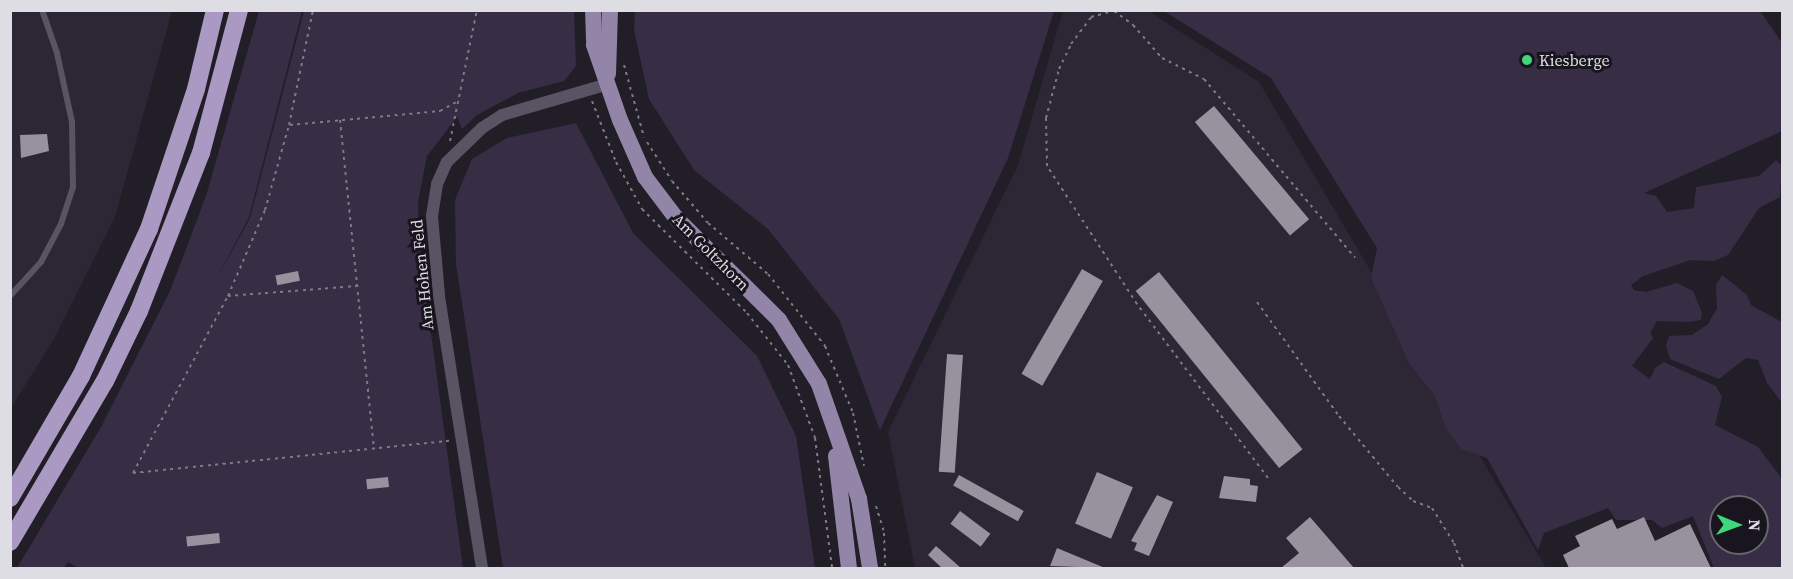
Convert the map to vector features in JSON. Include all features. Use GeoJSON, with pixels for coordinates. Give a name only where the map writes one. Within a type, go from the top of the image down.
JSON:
{"type":"FeatureCollection","features":[{"type":"Feature","properties":{"kind":"highway"},"geometry":{"type":"LineString","coordinates":[[10,498],[81,376],[149,229],[196,89],[215,10]]}},
{"type":"Feature","properties":{"kind":"highway"},"geometry":{"type":"LineString","coordinates":[[10,542],[77,432],[139,311],[201,153],[239,10]]}},
{"type":"Feature","properties":{"kind":"main road","name":"Am Goltzhorn"},"geometry":{"type":"LineString","coordinates":[[593,10],[594,45],[633,152],[660,200],[780,320],[805,357],[829,411],[859,499],[870,568]]}},
{"type":"Feature","properties":{"kind":"main road","name":"Am Goltzhorn"},"geometry":{"type":"LineString","coordinates":[[608,84],[610,10]]}},
{"type":"Feature","properties":{"kind":"main road","name":"Am Goltzhorn"},"geometry":{"type":"LineString","coordinates":[[829,411],[849,568]]}},
{"type":"Feature","properties":{"kind":"street","name":"Am Hohen Feld"},"geometry":{"type":"LineString","coordinates":[[482,568],[439,295],[432,216],[437,184],[447,162],[482,128],[502,115],[608,84]]}},
{"type":"Feature","properties":{"kind":"lane"},"geometry":{"type":"LineString","coordinates":[[10,296],[41,262],[61,224],[73,187],[72,122],[57,52],[42,10]]}},
{"type":"Feature","properties":{"kind":"path"},"geometry":{"type":"LineString","coordinates":[[313,10],[289,125],[265,210],[228,296],[133,473],[460,439]]}},
{"type":"Feature","properties":{"kind":"path"},"geometry":{"type":"LineString","coordinates":[[447,162],[477,10]]}},
{"type":"Feature","properties":{"kind":"path"},"geometry":{"type":"LineString","coordinates":[[1268,478],[1137,304],[1047,166],[1046,118],[1059,69],[1071,44],[1091,17],[1102,11],[1114,11],[1133,25],[1162,58],[1204,79],[1355,258]]}},
{"type":"Feature","properties":{"kind":"path"},"geometry":{"type":"LineString","coordinates":[[589,90],[616,162],[642,210],[747,314],[788,365],[815,438],[832,568]]}},
{"type":"Feature","properties":{"kind":"path"},"geometry":{"type":"LineString","coordinates":[[289,125],[440,111],[458,101]]}},
{"type":"Feature","properties":{"kind":"path"},"geometry":{"type":"LineString","coordinates":[[340,120],[374,448]]}},
{"type":"Feature","properties":{"kind":"path"},"geometry":{"type":"LineString","coordinates":[[228,296],[357,286]]}},
{"type":"Feature","properties":{"kind":"path"},"geometry":{"type":"LineString","coordinates":[[1257,302],[1340,416],[1398,487],[1413,501],[1432,508],[1454,543],[1463,568]]}},
{"type":"Feature","properties":{"kind":"shaded area"},"geometry":{"type":"Polygon","coordinates":[[[11,11],[172,11],[115,217],[54,339],[11,408],[11,11]]]}},
{"type":"Feature","properties":{"kind":"shaded area"},"geometry":{"type":"Polygon","coordinates":[[[259,11],[302,11],[249,217],[214,284],[250,218],[304,11],[574,11],[576,66],[564,81],[518,93],[477,115],[462,129],[457,117],[427,156],[418,202],[420,253],[463,568],[79,568],[68,562],[64,568],[17,568],[101,427],[170,291],[206,196],[259,11]]]}},
{"type":"Feature","properties":{"kind":"shaded area"},"geometry":{"type":"Polygon","coordinates":[[[635,11],[1054,11],[1008,158],[880,430],[839,319],[768,229],[694,170],[649,99],[634,30],[635,11]]]}},
{"type":"Feature","properties":{"kind":"shaded area"},"geometry":{"type":"Polygon","coordinates":[[[1063,11],[1148,11],[1259,82],[1546,568],[915,568],[888,432],[1018,165],[1063,11]]]}},
{"type":"Feature","properties":{"kind":"shaded area"},"geometry":{"type":"Polygon","coordinates":[[[1164,11],[1760,11],[1782,43],[1782,131],[1644,193],[1656,196],[1667,212],[1694,208],[1696,187],[1759,176],[1776,160],[1782,166],[1780,197],[1759,208],[1728,255],[1713,261],[1691,260],[1643,276],[1631,285],[1634,290],[1646,292],[1677,283],[1693,291],[1702,313],[1701,320],[1657,321],[1650,333],[1653,338],[1632,366],[1650,379],[1655,368],[1664,362],[1716,386],[1722,397],[1715,425],[1758,447],[1782,479],[1782,568],[1714,568],[1693,516],[1662,528],[1652,520],[1616,520],[1608,508],[1544,533],[1538,550],[1487,458],[1461,449],[1445,427],[1435,396],[1409,363],[1371,278],[1377,248],[1271,78],[1164,11]]]}},
{"type":"Feature","properties":{"kind":"shaded area"},"geometry":{"type":"Polygon","coordinates":[[[576,123],[633,233],[757,356],[796,436],[815,568],[503,568],[456,264],[455,200],[472,159],[507,138],[576,123]]]}},
{"type":"Feature","properties":{"kind":"shaded area"},"geometry":{"type":"Polygon","coordinates":[[[1722,275],[1747,295],[1751,305],[1782,322],[1782,403],[1767,383],[1758,360],[1746,358],[1719,379],[1670,359],[1666,346],[1669,336],[1692,335],[1708,324],[1717,308],[1716,285],[1722,275]]]}},
{"type":"Feature","properties":{"kind":"building"},"geometry":{"type":"Polygon","coordinates":[[[1214,106],[1309,219],[1290,235],[1195,122],[1214,106]]]}},
{"type":"Feature","properties":{"kind":"building"},"geometry":{"type":"Polygon","coordinates":[[[47,134],[49,151],[21,158],[20,135],[47,134]]]}},
{"type":"Feature","properties":{"kind":"building"},"geometry":{"type":"Polygon","coordinates":[[[1082,269],[1103,281],[1042,386],[1022,374],[1082,269]]]}},
{"type":"Feature","properties":{"kind":"building"},"geometry":{"type":"Polygon","coordinates":[[[298,271],[300,281],[277,285],[275,275],[298,271]]]}},
{"type":"Feature","properties":{"kind":"building"},"geometry":{"type":"Polygon","coordinates":[[[1159,272],[1302,449],[1279,468],[1136,291],[1159,272]]]}},
{"type":"Feature","properties":{"kind":"building"},"geometry":{"type":"Polygon","coordinates":[[[947,354],[963,355],[955,473],[939,472],[947,354]]]}},
{"type":"Feature","properties":{"kind":"building"},"geometry":{"type":"Polygon","coordinates":[[[1097,472],[1133,487],[1111,539],[1075,524],[1097,472]]]}},
{"type":"Feature","properties":{"kind":"building"},"geometry":{"type":"Polygon","coordinates":[[[959,475],[1024,511],[1018,521],[953,485],[959,475]]]}},
{"type":"Feature","properties":{"kind":"building"},"geometry":{"type":"Polygon","coordinates":[[[1224,476],[1250,479],[1250,485],[1258,486],[1256,502],[1219,498],[1224,476]]]}},
{"type":"Feature","properties":{"kind":"building"},"geometry":{"type":"Polygon","coordinates":[[[388,477],[389,487],[367,489],[366,479],[388,477]]]}},
{"type":"Feature","properties":{"kind":"building"},"geometry":{"type":"Polygon","coordinates":[[[1157,495],[1173,502],[1149,556],[1134,550],[1137,543],[1131,541],[1157,495]]]}},
{"type":"Feature","properties":{"kind":"building"},"geometry":{"type":"Polygon","coordinates":[[[960,511],[990,534],[981,547],[950,524],[960,511]]]}},
{"type":"Feature","properties":{"kind":"building"},"geometry":{"type":"Polygon","coordinates":[[[1310,517],[1354,568],[1281,568],[1299,553],[1286,538],[1310,517]]]}},
{"type":"Feature","properties":{"kind":"building"},"geometry":{"type":"Polygon","coordinates":[[[1644,517],[1655,541],[1690,524],[1711,568],[1569,568],[1563,555],[1580,546],[1575,536],[1612,519],[1617,529],[1644,517]]]}},
{"type":"Feature","properties":{"kind":"building"},"geometry":{"type":"Polygon","coordinates":[[[219,533],[220,543],[187,546],[186,536],[219,533]]]}},
{"type":"Feature","properties":{"kind":"building"},"geometry":{"type":"Polygon","coordinates":[[[936,546],[961,568],[942,568],[928,555],[936,546]]]}},
{"type":"Feature","properties":{"kind":"building"},"geometry":{"type":"Polygon","coordinates":[[[1057,548],[1105,568],[1050,566],[1057,548]]]}},
{"type":"Feature","properties":{"kind":"place","name":"Kiesberge"},"geometry":{"type":"Point","coordinates":[1527,60]}}]}
